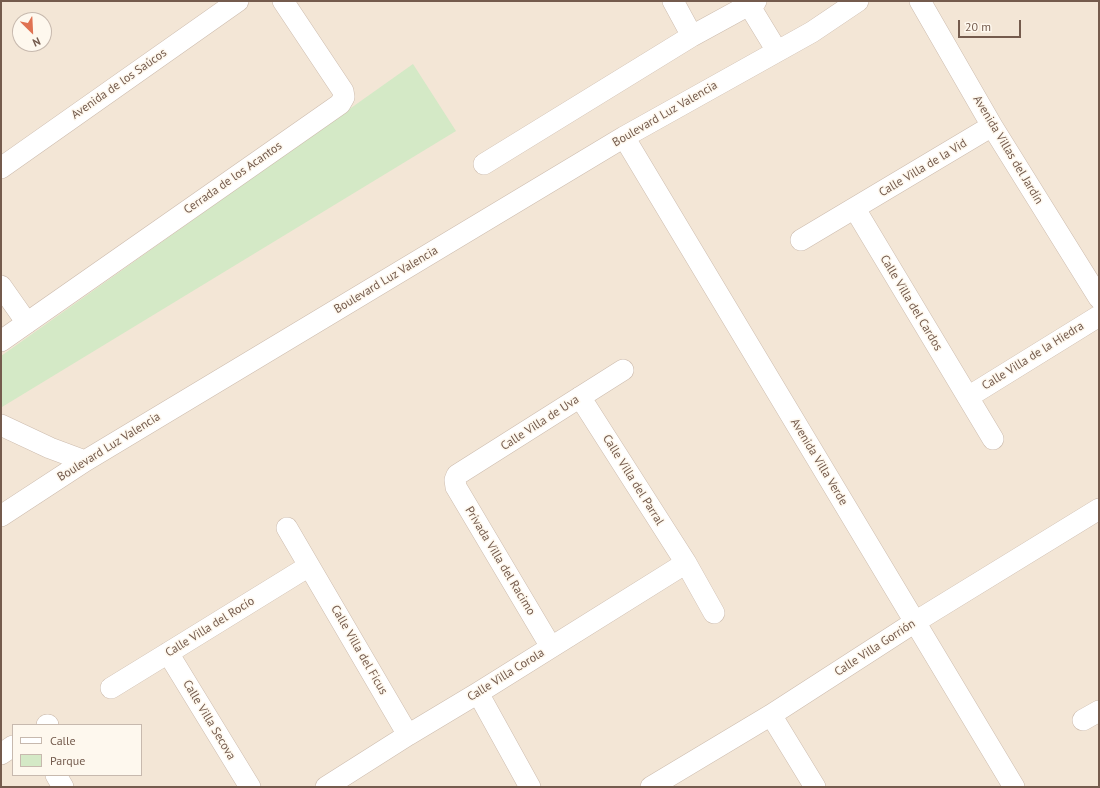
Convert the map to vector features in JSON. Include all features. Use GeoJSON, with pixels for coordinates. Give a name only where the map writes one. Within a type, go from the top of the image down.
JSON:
{"type":"FeatureCollection","features":[{"type":"Feature","properties":{"kind":"street","name":"Avenida de los Saúcos"},"geometry":{"type":"LineString","coordinates":[[1,168],[238,1]]}},
{"type":"Feature","properties":{"kind":"street","name":"Cerrada de los Acantos"},"geometry":{"type":"LineString","coordinates":[[1,341],[340,104],[344,97],[343,91],[283,1]]}},
{"type":"Feature","properties":{"kind":"street"},"geometry":{"type":"LineString","coordinates":[[673,1],[692,36]]}},
{"type":"Feature","properties":{"kind":"street","name":"Boulevard Luz Valencia"},"geometry":{"type":"LineString","coordinates":[[1,516],[85,461],[624,137],[812,32],[858,1]]}},
{"type":"Feature","properties":{"kind":"street","name":"Avenida Villas del Jardín"},"geometry":{"type":"LineString","coordinates":[[920,1],[992,126],[1099,298]]}},
{"type":"Feature","properties":{"kind":"street"},"geometry":{"type":"LineString","coordinates":[[484,164],[692,36],[752,3],[777,51]]}},
{"type":"Feature","properties":{"kind":"street","name":"Calle Villa de la Vid"},"geometry":{"type":"LineString","coordinates":[[801,240],[992,126]]}},
{"type":"Feature","properties":{"kind":"street","name":"Avenida Villa Verde"},"geometry":{"type":"LineString","coordinates":[[624,137],[1014,787]]}},
{"type":"Feature","properties":{"kind":"street","name":"Calle Villa del Cardos"},"geometry":{"type":"LineString","coordinates":[[855,209],[993,439]]}},
{"type":"Feature","properties":{"kind":"street"},"geometry":{"type":"LineString","coordinates":[[1,286],[27,322]]}},
{"type":"Feature","properties":{"kind":"street","name":"Calle Villa de la Hiedra"},"geometry":{"type":"LineString","coordinates":[[968,396],[1099,316]]}},
{"type":"Feature","properties":{"kind":"street","name":"Calle Villa de Uva"},"geometry":{"type":"LineString","coordinates":[[457,475],[623,370]]}},
{"type":"Feature","properties":{"kind":"street","name":"Calle Villa del Parral"},"geometry":{"type":"LineString","coordinates":[[580,397],[686,562],[714,613]]}},
{"type":"Feature","properties":{"kind":"street"},"geometry":{"type":"LineString","coordinates":[[1,425],[50,448],[85,461]]}},
{"type":"Feature","properties":{"kind":"street","name":"Privada Villa del Racimo"},"geometry":{"type":"LineString","coordinates":[[457,475],[455,480],[456,487],[551,647]]}},
{"type":"Feature","properties":{"kind":"street","name":"Calle Villa Gorrión"},"geometry":{"type":"LineString","coordinates":[[651,787],[771,715],[915,622],[1099,509]]}},
{"type":"Feature","properties":{"kind":"street","name":"Calle Villa del Ficus"},"geometry":{"type":"LineString","coordinates":[[287,528],[408,735]]}},
{"type":"Feature","properties":{"kind":"street","name":"Calle Villa Corola"},"geometry":{"type":"LineString","coordinates":[[326,787],[408,735],[478,694],[686,562]]}},
{"type":"Feature","properties":{"kind":"street","name":"Calle Villa del Rocío"},"geometry":{"type":"LineString","coordinates":[[111,688],[309,566]]}},
{"type":"Feature","properties":{"kind":"street","name":"Calle Villa Secova"},"geometry":{"type":"LineString","coordinates":[[168,654],[250,787]]}},
{"type":"Feature","properties":{"kind":"street"},"geometry":{"type":"LineString","coordinates":[[478,694],[530,787]]}},
{"type":"Feature","properties":{"kind":"street"},"geometry":{"type":"LineString","coordinates":[[771,715],[815,787]]}},
{"type":"Feature","properties":{"kind":"street"},"geometry":{"type":"LineString","coordinates":[[1,754],[12,747]]}},
{"type":"Feature","properties":{"kind":"street"},"geometry":{"type":"LineString","coordinates":[[57,776],[63,787]]}},
{"type":"Feature","properties":{"kind":"shaded area"},"geometry":{"type":"Polygon","coordinates":[[[1,1],[1099,1],[1099,787],[1,787],[1,1]]]}},
{"type":"Feature","properties":{"kind":"green space"},"geometry":{"type":"Polygon","coordinates":[[[413,64],[456,131],[2,407],[1,356],[413,64]]]}}]}
